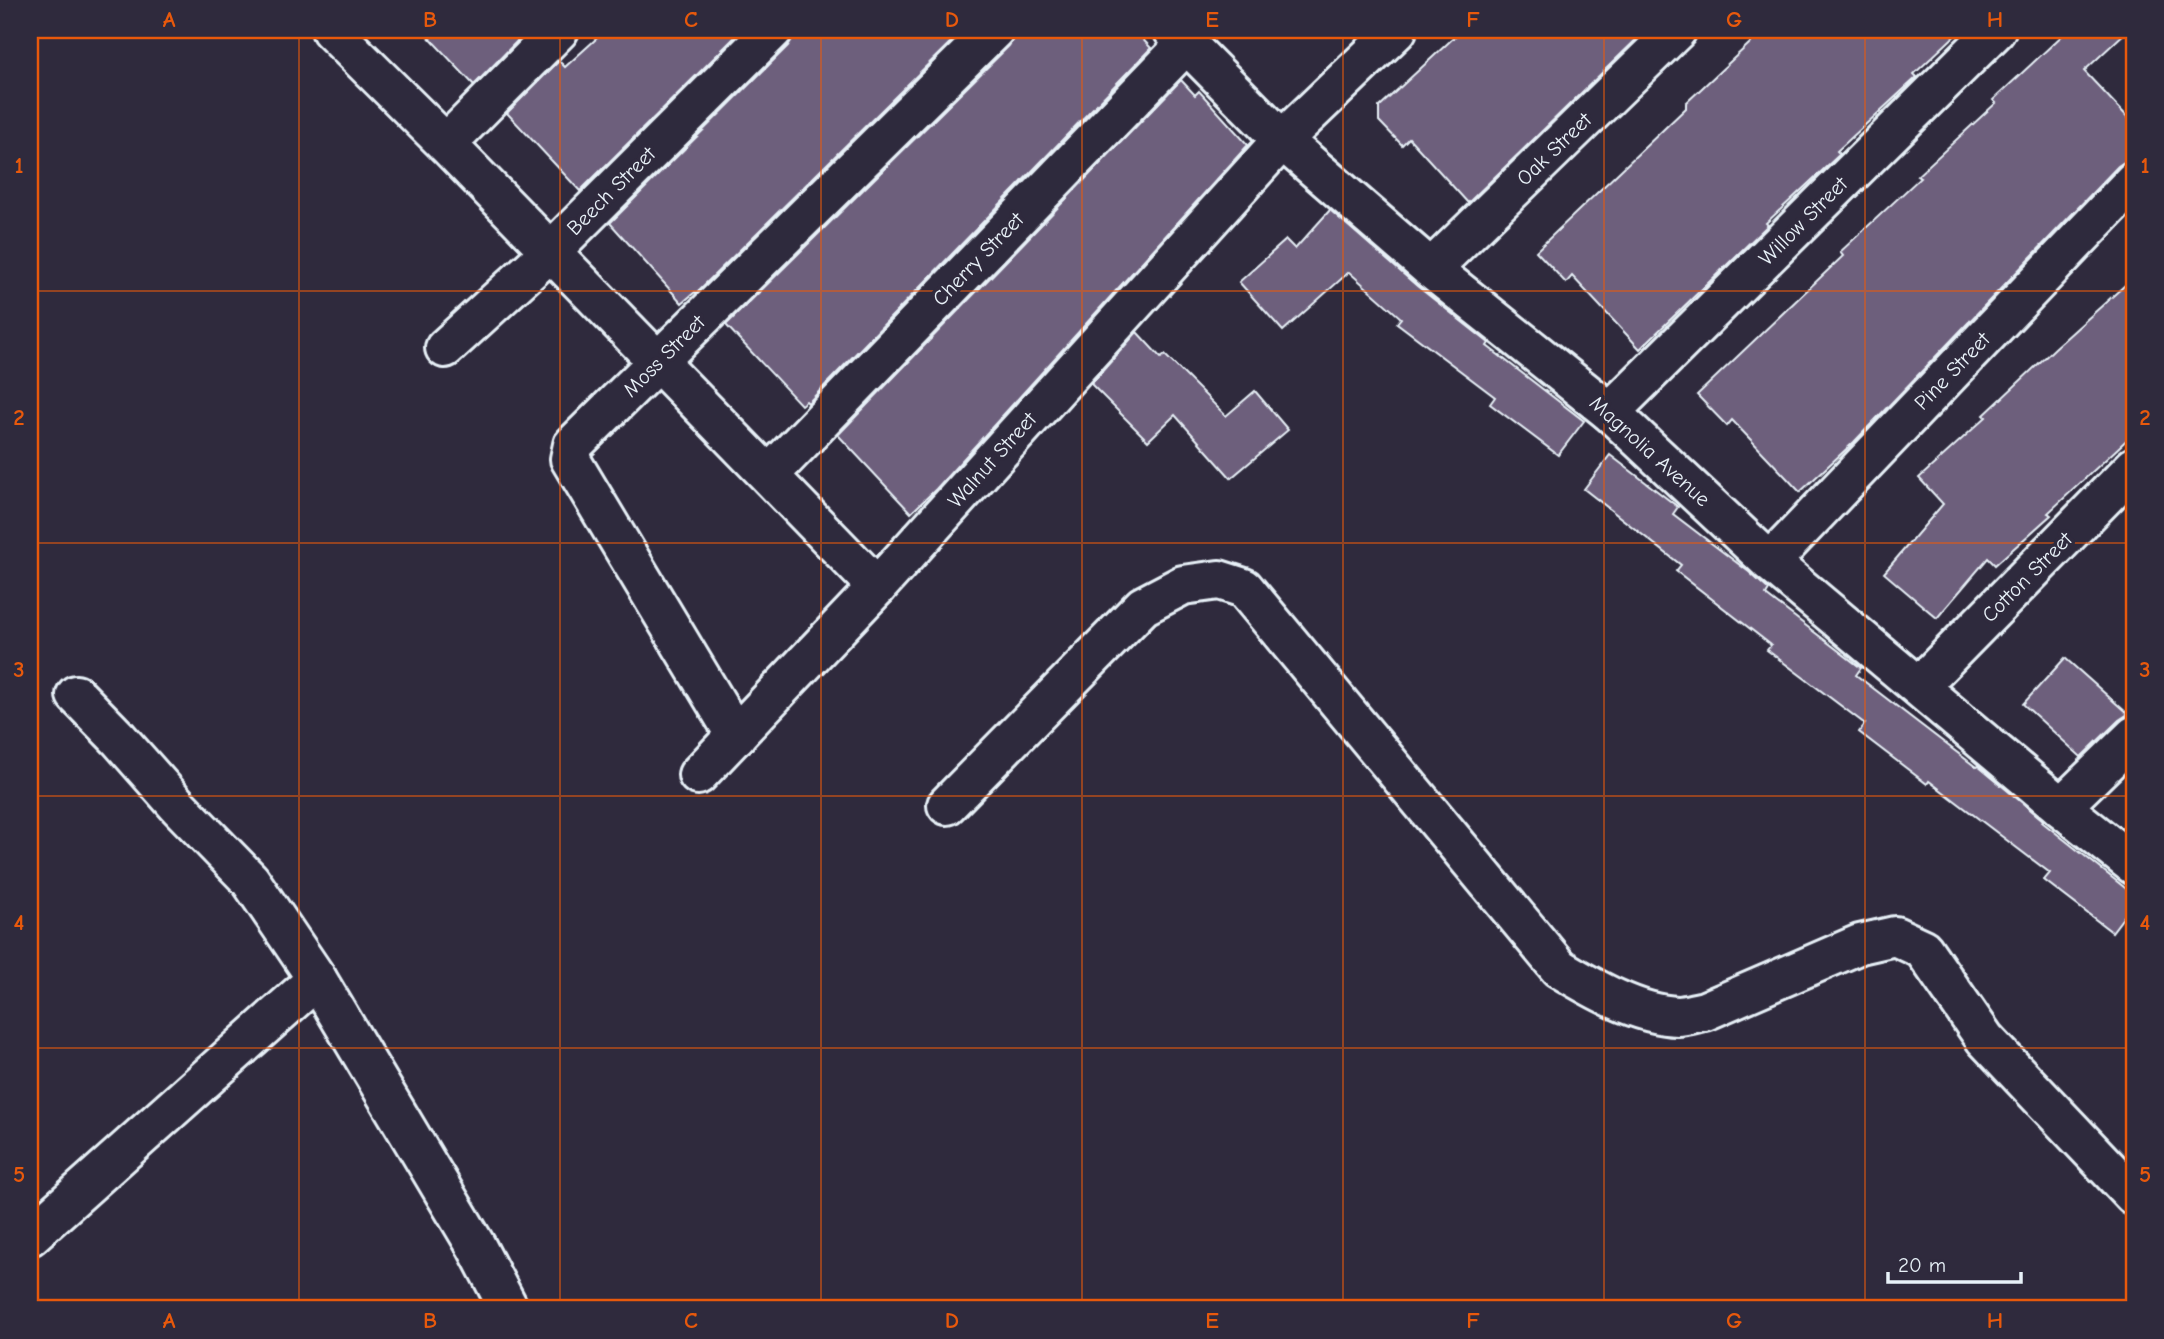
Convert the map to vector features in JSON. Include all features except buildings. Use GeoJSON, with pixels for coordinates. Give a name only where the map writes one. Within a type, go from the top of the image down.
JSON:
{"type":"FeatureCollection","features":[{"type":"Feature","properties":{"kind":"street"},"geometry":{"type":"LineString","coordinates":[[331,30],[551,251],[877,587]]}},
{"type":"Feature","properties":{"kind":"street"},"geometry":{"type":"LineString","coordinates":[[446,144],[559,30]]}},
{"type":"Feature","properties":{"kind":"street","name":"Beech Street"},"geometry":{"type":"LineString","coordinates":[[444,348],[551,251],[773,30]]}},
{"type":"Feature","properties":{"kind":"street","name":"Moss Street"},"geometry":{"type":"LineString","coordinates":[[736,736],[570,459],[573,445],[994,30]]}},
{"type":"Feature","properties":{"kind":"street","name":"Walnut Street"},"geometry":{"type":"LineString","coordinates":[[698,775],[877,587],[1282,140],[1396,30]]}},
{"type":"Feature","properties":{"kind":"street","name":"Oak Street"},"geometry":{"type":"LineString","coordinates":[[1431,269],[1678,30]]}},
{"type":"Feature","properties":{"kind":"street","name":"Willow Street"},"geometry":{"type":"LineString","coordinates":[[1610,412],[1996,30]]}},
{"type":"Feature","properties":{"kind":"street","name":"Magnolia Avenue"},"geometry":{"type":"LineString","coordinates":[[1180,37],[1282,140],[1431,269],[1610,412],[1770,562],[2134,865]]}},
{"type":"Feature","properties":{"kind":"street","name":"Cherry Street"},"geometry":{"type":"LineString","coordinates":[[768,475],[1180,37]]}},
{"type":"Feature","properties":{"kind":"street","name":"Pine Street"},"geometry":{"type":"LineString","coordinates":[[1770,562],[2134,181]]}},
{"type":"Feature","properties":{"kind":"street","name":"Cotton Street"},"geometry":{"type":"LineString","coordinates":[[1919,686],[2134,467]]}},
{"type":"Feature","properties":{"kind":"street"},"geometry":{"type":"LineString","coordinates":[[947,806],[1143,606],[1183,585],[1219,579],[1244,588],[1559,968],[1593,989],[1648,1011],[1679,1016],[1705,1011],[1860,944],[1895,936],[1923,949],[1985,1039],[2134,1196]]}},
{"type":"Feature","properties":{"kind":"street"},"geometry":{"type":"LineString","coordinates":[[76,695],[250,880],[317,979],[476,1246],[509,1309]]}},
{"type":"Feature","properties":{"kind":"street"},"geometry":{"type":"LineString","coordinates":[[2062,807],[2134,736]]}},
{"type":"Feature","properties":{"kind":"street"},"geometry":{"type":"LineString","coordinates":[[30,1236],[317,979]]}}]}
